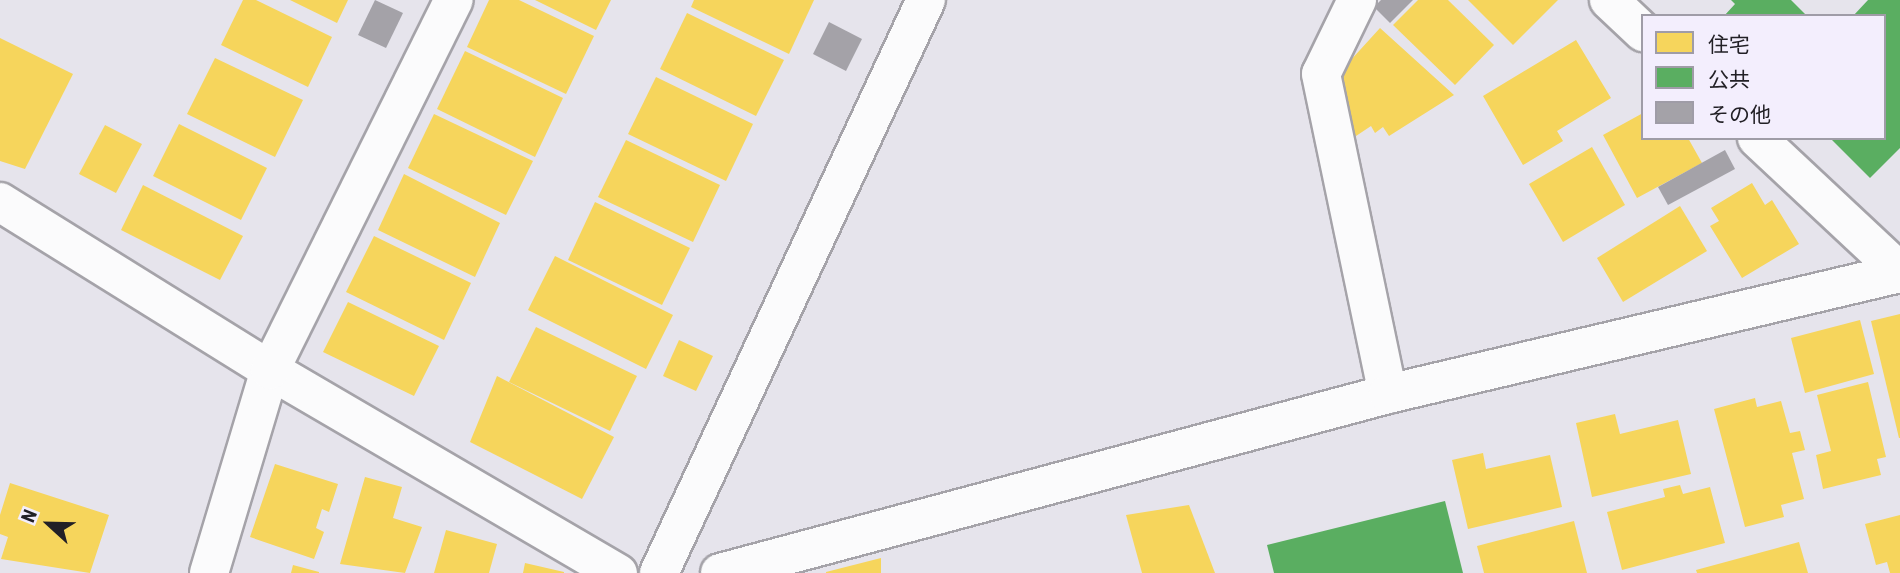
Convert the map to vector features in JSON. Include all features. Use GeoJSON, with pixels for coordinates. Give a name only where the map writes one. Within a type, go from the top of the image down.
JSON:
{"type":"FeatureCollection","features":[{"type":"Feature","properties":{"kind":"street"},"geometry":{"type":"LineString","coordinates":[[209,573],[270,370],[454,0]]}},
{"type":"Feature","properties":{"kind":"street"},"geometry":{"type":"LineString","coordinates":[[659,573],[926,0]]}},
{"type":"Feature","properties":{"kind":"street"},"geometry":{"type":"LineString","coordinates":[[1357,0],[1321,74],[1388,394]]}},
{"type":"Feature","properties":{"kind":"street"},"geometry":{"type":"LineString","coordinates":[[1609,0],[1641,30]]}},
{"type":"Feature","properties":{"kind":"street"},"geometry":{"type":"LineString","coordinates":[[1759,140],[1900,273]]}},
{"type":"Feature","properties":{"kind":"street"},"geometry":{"type":"LineString","coordinates":[[0,202],[270,370],[618,573]]}},
{"type":"Feature","properties":{"kind":"street"},"geometry":{"type":"LineString","coordinates":[[720,573],[1388,394],[1900,273]]}},
{"type":"Feature","properties":{"kind":"building: 住宅"},"geometry":{"type":"Polygon","coordinates":[[[243,0],[256,0],[332,37],[308,87],[221,45],[243,0]]]}},
{"type":"Feature","properties":{"kind":"building: 住宅"},"geometry":{"type":"Polygon","coordinates":[[[290,0],[348,0],[337,23],[290,0]]]}},
{"type":"Feature","properties":{"kind":"building: 住宅"},"geometry":{"type":"Polygon","coordinates":[[[489,0],[519,0],[594,36],[566,94],[467,47],[489,0]]]}},
{"type":"Feature","properties":{"kind":"building: 住宅"},"geometry":{"type":"Polygon","coordinates":[[[535,0],[611,0],[596,30],[535,0]]]}},
{"type":"Feature","properties":{"kind":"building: 住宅"},"geometry":{"type":"Polygon","coordinates":[[[694,0],[814,0],[789,54],[691,7],[694,0]]]}},
{"type":"Feature","properties":{"kind":"building: 住宅"},"geometry":{"type":"Polygon","coordinates":[[[1418,0],[1448,0],[1494,45],[1455,85],[1393,25],[1418,0]]]}},
{"type":"Feature","properties":{"kind":"building: 住宅"},"geometry":{"type":"Polygon","coordinates":[[[1468,0],[1558,0],[1513,45],[1468,0]]]}},
{"type":"Feature","properties":{"kind":"building: 住宅"},"geometry":{"type":"Polygon","coordinates":[[[687,13],[784,60],[756,116],[660,69],[687,13]]]}},
{"type":"Feature","properties":{"kind":"building: 住宅"},"geometry":{"type":"Polygon","coordinates":[[[1380,28],[1454,95],[1389,136],[1383,127],[1375,133],[1371,126],[1356,136],[1338,108],[1348,101],[1329,84],[1380,28]]]}},
{"type":"Feature","properties":{"kind":"building: 住宅"},"geometry":{"type":"Polygon","coordinates":[[[0,38],[73,74],[25,169],[0,161],[0,38]]]}},
{"type":"Feature","properties":{"kind":"building: 住宅"},"geometry":{"type":"Polygon","coordinates":[[[1576,40],[1611,98],[1557,131],[1563,141],[1523,165],[1483,96],[1576,40]]]}},
{"type":"Feature","properties":{"kind":"building: 住宅"},"geometry":{"type":"Polygon","coordinates":[[[465,51],[563,98],[535,157],[437,109],[465,51]]]}},
{"type":"Feature","properties":{"kind":"building: 住宅"},"geometry":{"type":"Polygon","coordinates":[[[215,58],[303,100],[275,157],[187,114],[215,58]]]}},
{"type":"Feature","properties":{"kind":"building: 住宅"},"geometry":{"type":"Polygon","coordinates":[[[656,77],[753,124],[726,181],[628,134],[656,77]]]}},
{"type":"Feature","properties":{"kind":"building: 住宅"},"geometry":{"type":"Polygon","coordinates":[[[434,114],[533,161],[506,215],[408,168],[434,114]]]}},
{"type":"Feature","properties":{"kind":"building: 住宅"},"geometry":{"type":"Polygon","coordinates":[[[1641,114],[1641,140],[1689,140],[1702,163],[1637,198],[1603,135],[1641,114]]]}},
{"type":"Feature","properties":{"kind":"building: 住宅"},"geometry":{"type":"Polygon","coordinates":[[[179,124],[267,168],[241,220],[153,176],[179,124]]]}},
{"type":"Feature","properties":{"kind":"building: 住宅"},"geometry":{"type":"Polygon","coordinates":[[[105,125],[142,144],[116,193],[79,174],[105,125]]]}},
{"type":"Feature","properties":{"kind":"building: 住宅"},"geometry":{"type":"Polygon","coordinates":[[[626,140],[720,185],[693,242],[598,197],[626,140]]]}},
{"type":"Feature","properties":{"kind":"building: 住宅"},"geometry":{"type":"Polygon","coordinates":[[[1592,147],[1625,205],[1563,242],[1529,184],[1592,147]]]}},
{"type":"Feature","properties":{"kind":"building: 住宅"},"geometry":{"type":"Polygon","coordinates":[[[404,174],[500,223],[475,277],[378,230],[404,174]]]}},
{"type":"Feature","properties":{"kind":"building: 住宅"},"geometry":{"type":"Polygon","coordinates":[[[1752,183],[1765,205],[1772,200],[1799,244],[1742,278],[1710,226],[1719,221],[1711,208],[1752,183]]]}},
{"type":"Feature","properties":{"kind":"building: 住宅"},"geometry":{"type":"Polygon","coordinates":[[[143,185],[243,236],[220,280],[121,230],[143,185]]]}},
{"type":"Feature","properties":{"kind":"building: 住宅"},"geometry":{"type":"Polygon","coordinates":[[[595,202],[690,248],[662,305],[568,260],[595,202]]]}},
{"type":"Feature","properties":{"kind":"building: 住宅"},"geometry":{"type":"Polygon","coordinates":[[[1680,206],[1707,251],[1623,302],[1597,258],[1680,206]]]}},
{"type":"Feature","properties":{"kind":"building: 住宅"},"geometry":{"type":"Polygon","coordinates":[[[374,236],[471,283],[444,340],[346,292],[374,236]]]}},
{"type":"Feature","properties":{"kind":"building: 住宅"},"geometry":{"type":"Polygon","coordinates":[[[555,256],[673,315],[646,369],[528,310],[555,256]]]}},
{"type":"Feature","properties":{"kind":"building: 住宅"},"geometry":{"type":"Polygon","coordinates":[[[348,302],[439,346],[414,396],[323,352],[348,302]]]}},
{"type":"Feature","properties":{"kind":"building: 住宅"},"geometry":{"type":"Polygon","coordinates":[[[1900,314],[1900,438],[1899,438],[1871,321],[1900,314]]]}},
{"type":"Feature","properties":{"kind":"building: 住宅"},"geometry":{"type":"Polygon","coordinates":[[[1860,320],[1874,374],[1805,393],[1791,338],[1860,320]]]}},
{"type":"Feature","properties":{"kind":"building: 住宅"},"geometry":{"type":"Polygon","coordinates":[[[536,327],[637,376],[610,431],[509,382],[536,327]]]}},
{"type":"Feature","properties":{"kind":"building: 住宅"},"geometry":{"type":"Polygon","coordinates":[[[679,340],[713,356],[696,391],[663,376],[679,340]]]}},
{"type":"Feature","properties":{"kind":"building: 住宅"},"geometry":{"type":"Polygon","coordinates":[[[497,376],[614,437],[582,499],[470,442],[497,376]]]}},
{"type":"Feature","properties":{"kind":"building: 住宅"},"geometry":{"type":"Polygon","coordinates":[[[1868,382],[1886,457],[1877,459],[1881,475],[1823,489],[1816,455],[1831,451],[1817,395],[1868,382]]]}},
{"type":"Feature","properties":{"kind":"building: 住宅"},"geometry":{"type":"Polygon","coordinates":[[[1755,398],[1757,407],[1781,401],[1790,433],[1800,431],[1805,450],[1792,453],[1804,499],[1781,505],[1784,517],[1745,527],[1714,409],[1755,398]]]}},
{"type":"Feature","properties":{"kind":"building: 住宅"},"geometry":{"type":"Polygon","coordinates":[[[1615,414],[1620,434],[1678,420],[1691,474],[1592,497],[1576,423],[1615,414]]]}},
{"type":"Feature","properties":{"kind":"building: 住宅"},"geometry":{"type":"Polygon","coordinates":[[[1483,453],[1486,469],[1550,455],[1562,507],[1468,529],[1452,460],[1483,453]]]}},
{"type":"Feature","properties":{"kind":"building: 住宅"},"geometry":{"type":"Polygon","coordinates":[[[275,464],[338,484],[329,512],[322,509],[316,528],[324,532],[314,559],[250,537],[275,464]]]}},
{"type":"Feature","properties":{"kind":"building: 住宅"},"geometry":{"type":"Polygon","coordinates":[[[365,477],[402,487],[393,518],[422,527],[405,573],[340,564],[365,477]]]}},
{"type":"Feature","properties":{"kind":"building: 住宅"},"geometry":{"type":"Polygon","coordinates":[[[10,483],[109,515],[90,573],[1,559],[8,537],[0,534],[0,515],[10,483]]]}},
{"type":"Feature","properties":{"kind":"building: 住宅"},"geometry":{"type":"Polygon","coordinates":[[[1680,485],[1683,494],[1710,487],[1725,543],[1622,570],[1607,512],[1665,497],[1663,489],[1680,485]]]}},
{"type":"Feature","properties":{"kind":"building: 住宅"},"geometry":{"type":"Polygon","coordinates":[[[1189,505],[1215,573],[1142,573],[1126,515],[1189,505]]]}},
{"type":"Feature","properties":{"kind":"building: 住宅"},"geometry":{"type":"Polygon","coordinates":[[[1900,515],[1900,573],[1890,573],[1887,562],[1876,565],[1865,524],[1900,515]]]}},
{"type":"Feature","properties":{"kind":"building: 住宅"},"geometry":{"type":"Polygon","coordinates":[[[1574,521],[1587,573],[1484,573],[1477,546],[1574,521]]]}},
{"type":"Feature","properties":{"kind":"building: 住宅"},"geometry":{"type":"Polygon","coordinates":[[[446,530],[497,544],[489,573],[434,573],[446,530]]]}},
{"type":"Feature","properties":{"kind":"building: 住宅"},"geometry":{"type":"Polygon","coordinates":[[[1799,542],[1808,573],[1697,573],[1696,570],[1799,542]]]}},
{"type":"Feature","properties":{"kind":"building: 住宅"},"geometry":{"type":"Polygon","coordinates":[[[881,558],[881,573],[826,573],[826,572],[881,558]]]}},
{"type":"Feature","properties":{"kind":"building: 住宅"},"geometry":{"type":"Polygon","coordinates":[[[525,563],[564,572],[564,573],[523,573],[525,563]]]}},
{"type":"Feature","properties":{"kind":"building: 住宅"},"geometry":{"type":"Polygon","coordinates":[[[293,565],[319,572],[319,573],[291,573],[293,565]]]}},
{"type":"Feature","properties":{"kind":"building: 公共"},"geometry":{"type":"Polygon","coordinates":[[[1731,0],[1791,0],[1805,14],[1726,14],[1735,4],[1731,0]]]}},
{"type":"Feature","properties":{"kind":"building: 公共"},"geometry":{"type":"Polygon","coordinates":[[[1868,0],[1900,0],[1900,148],[1870,178],[1832,140],[1886,140],[1886,14],[1855,14],[1868,0]]]}},
{"type":"Feature","properties":{"kind":"building: 公共"},"geometry":{"type":"Polygon","coordinates":[[[1445,501],[1463,573],[1274,573],[1267,545],[1445,501]]]}},
{"type":"Feature","properties":{"kind":"building: その他"},"geometry":{"type":"Polygon","coordinates":[[[375,0],[403,13],[386,48],[358,35],[375,0]]]}},
{"type":"Feature","properties":{"kind":"building: その他"},"geometry":{"type":"Polygon","coordinates":[[[1381,0],[1413,0],[1390,23],[1374,7],[1381,0]]]}},
{"type":"Feature","properties":{"kind":"building: その他"},"geometry":{"type":"Polygon","coordinates":[[[829,22],[862,39],[846,71],[813,54],[829,22]]]}},
{"type":"Feature","properties":{"kind":"building: その他"},"geometry":{"type":"Polygon","coordinates":[[[1725,150],[1735,169],[1668,205],[1658,187],[1725,150]]]}}]}
